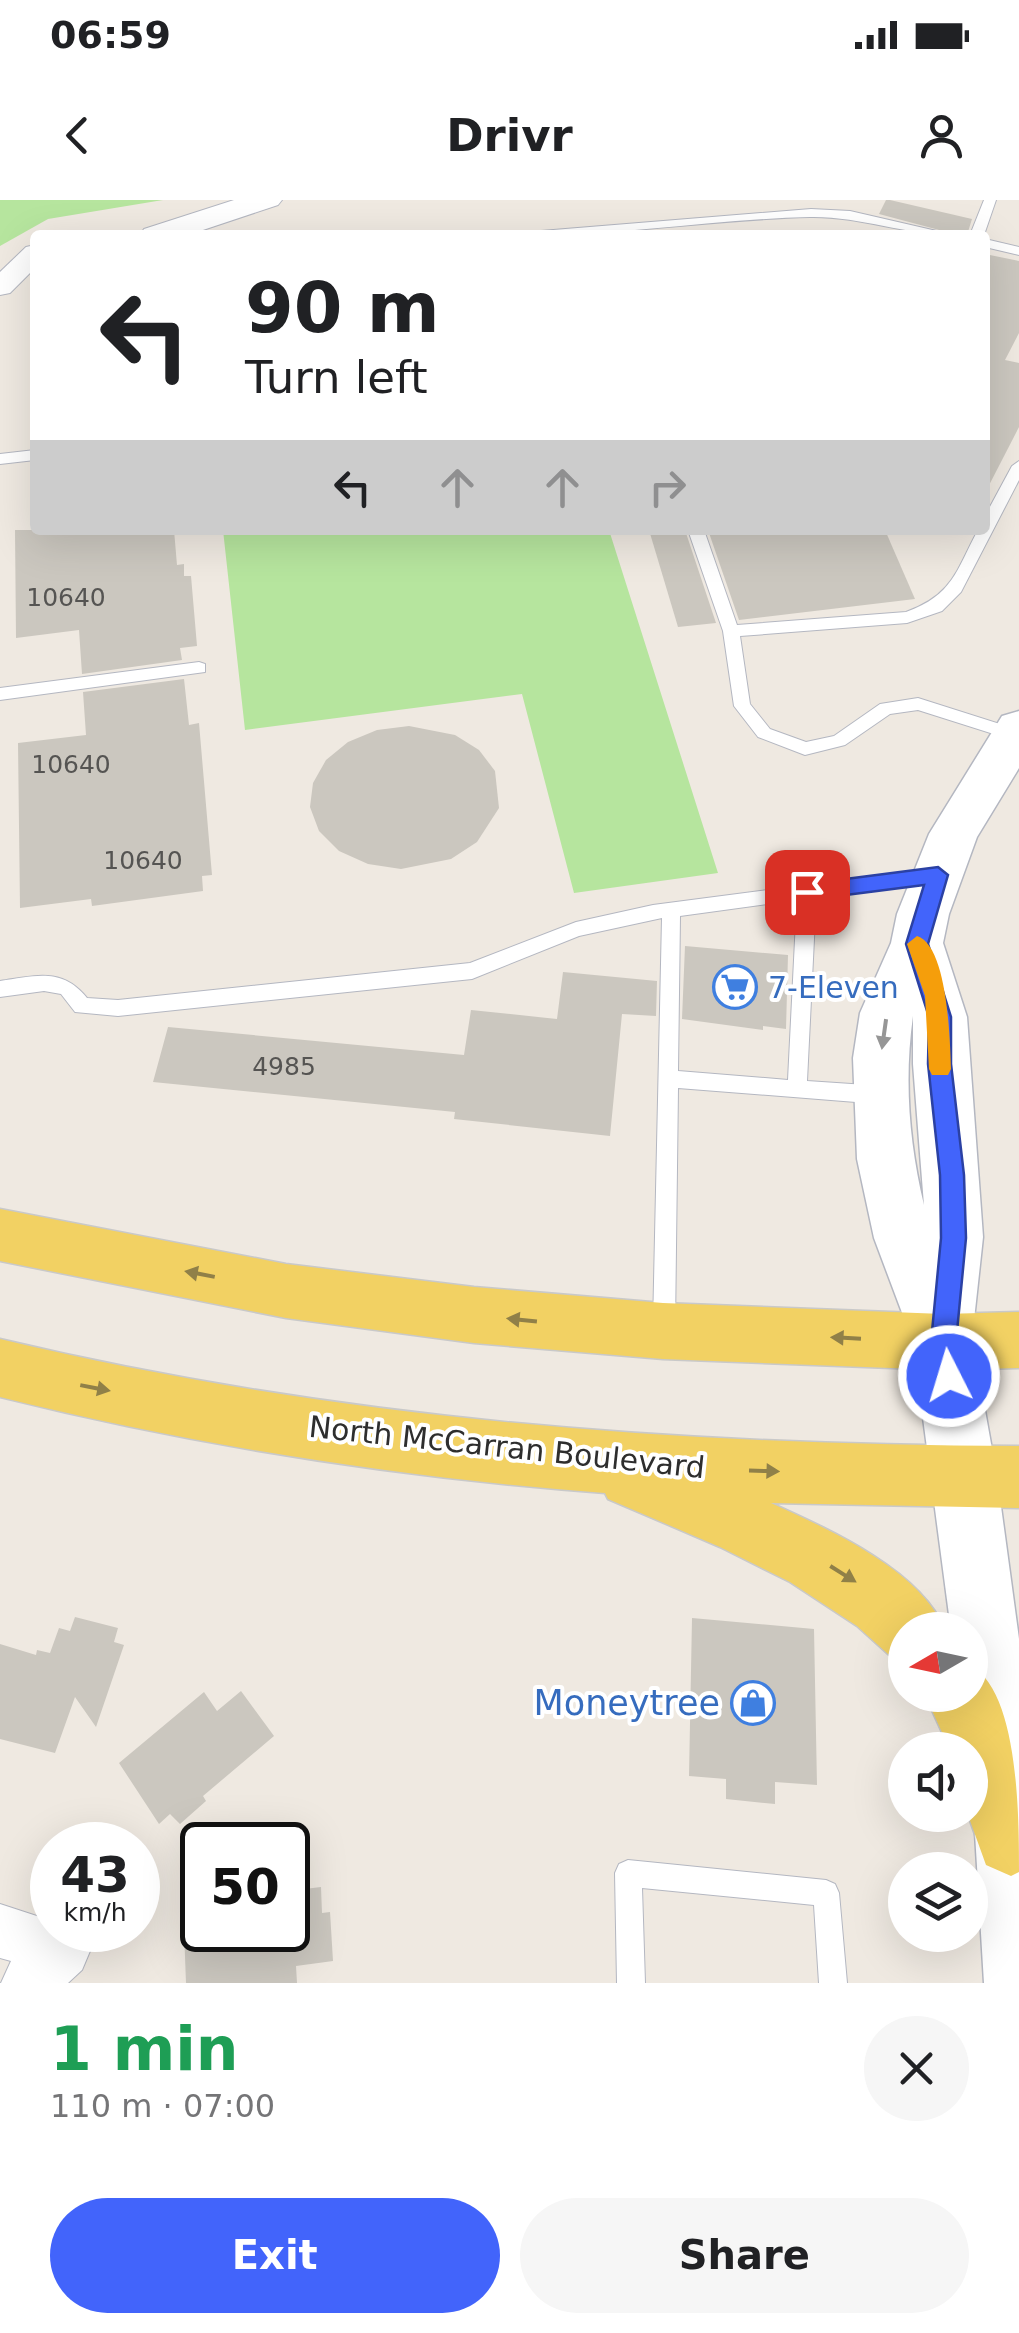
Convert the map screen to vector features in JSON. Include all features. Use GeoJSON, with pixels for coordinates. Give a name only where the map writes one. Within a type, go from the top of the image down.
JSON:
{"type":"FeatureCollection","features":[{"type":"Feature","properties":{"kind":"main road"},"geometry":{"type":"LineString","coordinates":[[1018,733],[954,834],[917,944],[887,1013],[880,1058],[885,1160],[903,1238],[992,1477],[1019,1978]]}},
{"type":"Feature","properties":{"kind":"main road"},"geometry":{"type":"LineString","coordinates":[[917,944],[940,1017],[940,1064],[952,1175],[954,1238],[944,1342]]}},
{"type":"Feature","properties":{"kind":"main road"},"geometry":{"type":"LineString","coordinates":[[0,1235],[286,1291],[474,1315],[664,1330],[944,1342],[1019,1340]]}},
{"type":"Feature","properties":{"kind":"main road","name":"North McCarran Boulevard"},"geometry":{"type":"LineString","coordinates":[[0,1368],[240,1416],[410,1444],[595,1462],[992,1477]]}},
{"type":"Feature","properties":{"kind":"main road"},"geometry":{"type":"LineString","coordinates":[[595,1462],[805,1551],[874,1594],[893,1612]]}},
{"type":"Feature","properties":{"kind":"main road"},"geometry":{"type":"LineString","coordinates":[[970,1712],[1010,1840]]}},
{"type":"Feature","properties":{"kind":"street"},"geometry":{"type":"LineString","coordinates":[[178,230],[248,202],[269,200]]}},
{"type":"Feature","properties":{"kind":"street"},"geometry":{"type":"LineString","coordinates":[[0,286],[30,258]]}},
{"type":"Feature","properties":{"kind":"street"},"geometry":{"type":"LineString","coordinates":[[0,1930],[46,1967]]}},
{"type":"Feature","properties":{"kind":"lane"},"geometry":{"type":"LineString","coordinates":[[979,230],[990,200]]}},
{"type":"Feature","properties":{"kind":"lane"},"geometry":{"type":"LineString","coordinates":[[630,230],[811,213],[850,215],[922,230]]}},
{"type":"Feature","properties":{"kind":"lane"},"geometry":{"type":"LineString","coordinates":[[990,244],[1019,250]]}},
{"type":"Feature","properties":{"kind":"lane"},"geometry":{"type":"LineString","coordinates":[[0,459],[30,456]]}},
{"type":"Feature","properties":{"kind":"lane"},"geometry":{"type":"LineString","coordinates":[[990,521],[1019,466]]}},
{"type":"Feature","properties":{"kind":"lane"},"geometry":{"type":"LineString","coordinates":[[698,535],[732,631],[742,706],[764,733],[805,749],[839,741],[886,708],[918,704],[1018,733]]}},
{"type":"Feature","properties":{"kind":"lane"},"geometry":{"type":"LineString","coordinates":[[732,631],[907,617],[936,608],[953,592],[983,535]]}},
{"type":"Feature","properties":{"kind":"lane"},"geometry":{"type":"LineString","coordinates":[[0,694],[199,668]]}},
{"type":"Feature","properties":{"kind":"lane"},"geometry":{"type":"LineString","coordinates":[[0,989],[44,983],[67,987],[82,1006],[118,1008],[472,971],[576,929],[671,910],[938,875]]}},
{"type":"Feature","properties":{"kind":"lane"},"geometry":{"type":"LineString","coordinates":[[798,1088],[807,892]]}},
{"type":"Feature","properties":{"kind":"lane"},"geometry":{"type":"LineString","coordinates":[[664,1330],[671,910]]}},
{"type":"Feature","properties":{"kind":"lane"},"geometry":{"type":"LineString","coordinates":[[668,1079],[882,1095]]}},
{"type":"Feature","properties":{"kind":"lane"},"geometry":{"type":"LineString","coordinates":[[631,1983],[628,1874],[826,1893],[833,1983]]}},
{"type":"Feature","properties":{"kind":"green space"},"geometry":{"type":"Polygon","coordinates":[[[0,200],[163,200],[48,219],[0,246],[0,200]]]}},
{"type":"Feature","properties":{"kind":"green space"},"geometry":{"type":"Polygon","coordinates":[[[224,535],[611,535],[718,873],[574,893],[522,694],[245,730],[224,535]]]}},
{"type":"Feature","properties":{"kind":"building"},"geometry":{"type":"Polygon","coordinates":[[[886,200],[890,200],[972,219],[969,230],[939,230],[879,214],[886,200]]]}},
{"type":"Feature","properties":{"kind":"building"},"geometry":{"type":"Polygon","coordinates":[[[990,255],[1019,261],[1019,333],[1005,360],[1019,363],[1019,427],[990,483],[990,255]]]}},
{"type":"Feature","properties":{"kind":"building"},"geometry":{"type":"Polygon","coordinates":[[[15,530],[30,530],[30,535],[174,535],[177,565],[184,564],[184,576],[191,576],[197,646],[180,648],[182,660],[82,674],[79,630],[16,638],[15,530]]]}},
{"type":"Feature","properties":{"kind":"building"},"geometry":{"type":"Polygon","coordinates":[[[650,535],[687,535],[716,623],[678,627],[650,535]]]}},
{"type":"Feature","properties":{"kind":"building"},"geometry":{"type":"Polygon","coordinates":[[[710,535],[887,535],[915,599],[739,620],[710,535]]]}},
{"type":"Feature","properties":{"kind":"building"},"geometry":{"type":"Polygon","coordinates":[[[184,679],[189,725],[199,723],[212,875],[202,876],[203,891],[92,906],[91,899],[20,908],[18,743],[86,735],[83,692],[184,679]]]}},
{"type":"Feature","properties":{"kind":"building"},"geometry":{"type":"Polygon","coordinates":[[[409,726],[455,735],[479,750],[495,771],[499,808],[477,842],[451,859],[401,869],[368,864],[339,851],[319,831],[310,807],[313,783],[326,760],[348,742],[377,730],[409,726]]]}},
{"type":"Feature","properties":{"kind":"building","name":"7-Eleven"},"geometry":{"type":"Polygon","coordinates":[[[685,946],[788,955],[786,1029],[763,1026],[763,1030],[682,1019],[685,946]]]}},
{"type":"Feature","properties":{"kind":"building"},"geometry":{"type":"Polygon","coordinates":[[[563,972],[657,981],[656,1016],[622,1014],[610,1136],[454,1119],[455,1112],[153,1082],[168,1027],[464,1055],[471,1010],[557,1019],[563,972]]]}},
{"type":"Feature","properties":{"kind":"building"},"geometry":{"type":"Polygon","coordinates":[[[75,1617],[118,1628],[114,1642],[124,1645],[96,1727],[75,1697],[55,1753],[0,1739],[0,1644],[36,1655],[37,1650],[50,1653],[59,1628],[70,1631],[75,1617]]]}},
{"type":"Feature","properties":{"kind":"building","name":"Moneytree"},"geometry":{"type":"Polygon","coordinates":[[[692,1618],[814,1629],[817,1785],[775,1782],[775,1804],[726,1799],[726,1779],[689,1776],[692,1618]]]}},
{"type":"Feature","properties":{"kind":"building"},"geometry":{"type":"Polygon","coordinates":[[[241,1691],[274,1736],[203,1796],[206,1801],[180,1824],[170,1814],[158,1822],[119,1763],[204,1692],[217,1711],[241,1691]]]}},
{"type":"Feature","properties":{"kind":"building"},"geometry":{"type":"Polygon","coordinates":[[[321,1887],[322,1913],[330,1912],[333,1961],[296,1966],[297,1983],[186,1983],[185,1952],[310,1952],[310,1888],[321,1887]]]}},
{"type":"Feature","properties":{"kind":"slow traffic"},"geometry":{"type":"LineString","coordinates":[[917,944],[940,1017],[940,1069]]}},
{"type":"Feature","properties":{"kind":"place","name":"7-Eleven"},"geometry":{"type":"Point","coordinates":[735,987]}},
{"type":"Feature","properties":{"kind":"place","name":"Moneytree"},"geometry":{"type":"Point","coordinates":[753,1703]}},
{"type":"Feature","properties":{"kind":"route"},"geometry":{"type":"LineString","coordinates":[[807,892],[938,875],[917,944],[940,1017],[940,1064],[952,1175],[954,1238],[944,1342],[949,1376]]}}]}
